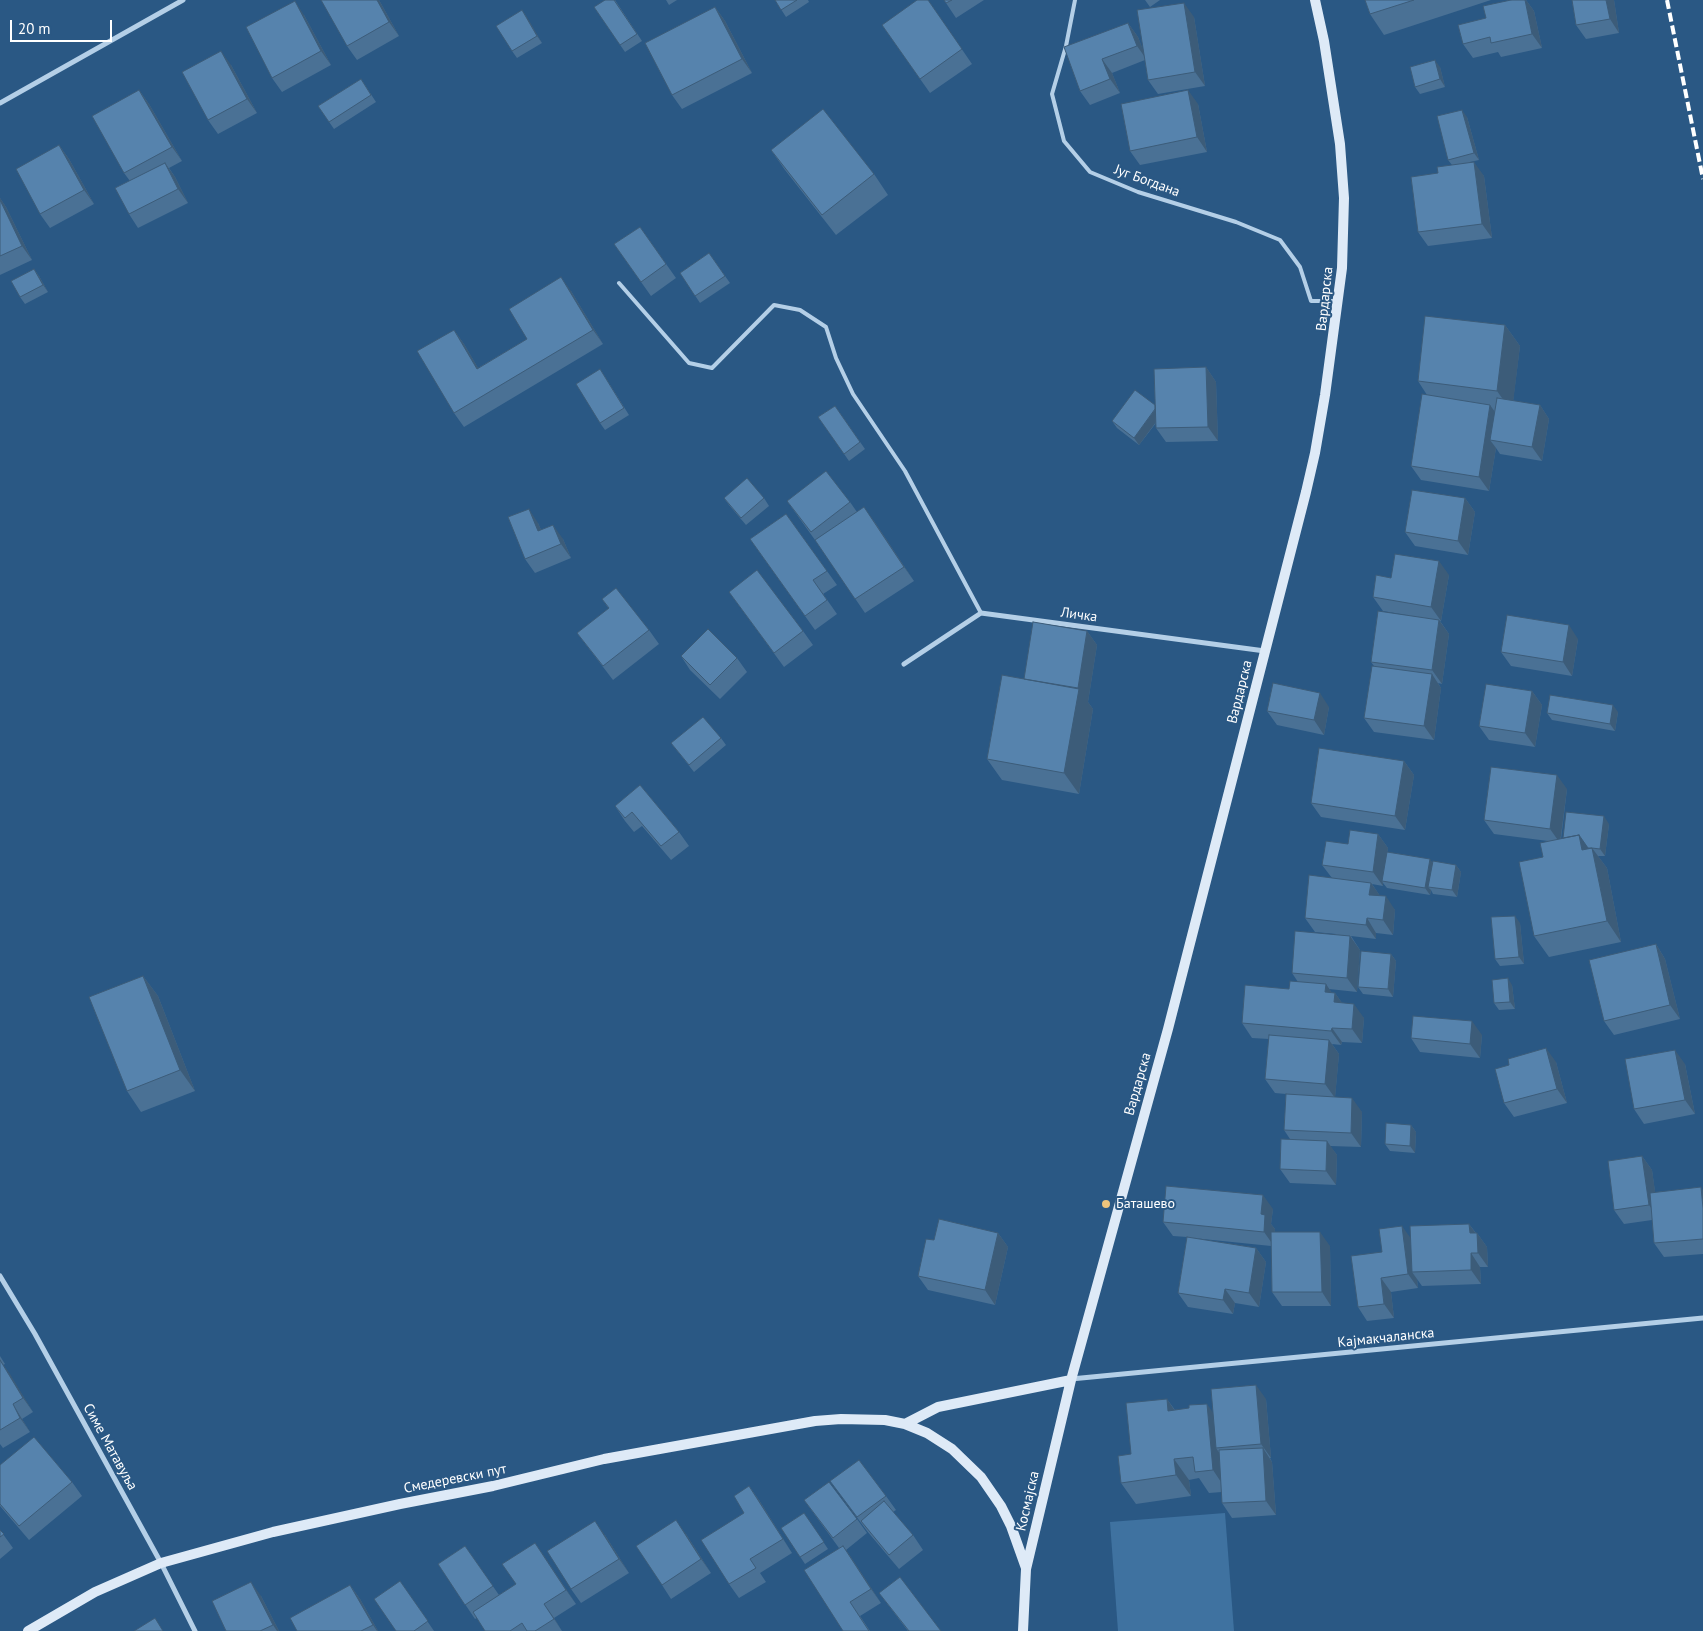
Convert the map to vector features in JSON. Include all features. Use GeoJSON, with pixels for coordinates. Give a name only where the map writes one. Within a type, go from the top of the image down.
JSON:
{"type":"FeatureCollection","features":[{"type":"Feature","properties":{"kind":"main road","name":"Вардарска"},"geometry":{"type":"LineString","coordinates":[[1071,1380],[1168,1029],[1315,453],[1338,301],[1344,237],[1343,173],[1333,92],[1315,0]]}},
{"type":"Feature","properties":{"kind":"main road"},"geometry":{"type":"LineString","coordinates":[[905,1424],[938,1407],[1071,1380]]}},
{"type":"Feature","properties":{"kind":"main road","name":"Космајска"},"geometry":{"type":"LineString","coordinates":[[1023,1631],[1026,1569],[1071,1380]]}},
{"type":"Feature","properties":{"kind":"main road","name":"Смедеревски пут"},"geometry":{"type":"LineString","coordinates":[[28,1631],[96,1592],[160,1563],[273,1532],[493,1486],[604,1459],[815,1421],[865,1419],[905,1424],[942,1442],[965,1460],[981,1478],[1001,1506],[1011,1526],[1026,1569]]}},
{"type":"Feature","properties":{"kind":"street"},"geometry":{"type":"LineString","coordinates":[[0,103],[183,0]]}},
{"type":"Feature","properties":{"kind":"street"},"geometry":{"type":"LineString","coordinates":[[904,664],[981,613]]}},
{"type":"Feature","properties":{"kind":"street","name":"Личка"},"geometry":{"type":"LineString","coordinates":[[981,613],[1265,651]]}},
{"type":"Feature","properties":{"kind":"street","name":"Симе Матавуља"},"geometry":{"type":"LineString","coordinates":[[0,1276],[35,1334],[195,1631]]}},
{"type":"Feature","properties":{"kind":"street","name":"Кајмакчаланска"},"geometry":{"type":"LineString","coordinates":[[1071,1380],[1703,1318]]}},
{"type":"Feature","properties":{"kind":"lane","name":"Југ Богдана"},"geometry":{"type":"LineString","coordinates":[[1075,0],[1066,46],[1052,94],[1064,141],[1090,172],[1138,192],[1236,222],[1280,240],[1300,267],[1311,301],[1338,301]]}},
{"type":"Feature","properties":{"kind":"lane"},"geometry":{"type":"LineString","coordinates":[[619,283],[689,363],[712,368],[774,305],[800,310],[826,327],[836,358],[853,394],[905,471],[981,613]]}},
{"type":"Feature","properties":{"kind":"shaded area"},"geometry":{"type":"Polygon","coordinates":[[[1225,1513],[1234,1631],[1118,1631],[1110,1522],[1225,1513]]]}},
{"type":"Feature","properties":{"kind":"building"},"geometry":{"type":"Polygon","coordinates":[[[321,0],[377,0],[389,22],[347,46],[321,0]]]}},
{"type":"Feature","properties":{"kind":"building"},"geometry":{"type":"Polygon","coordinates":[[[605,0],[614,0],[637,34],[620,45],[594,7],[605,0]]]}},
{"type":"Feature","properties":{"kind":"building"},"geometry":{"type":"Polygon","coordinates":[[[775,0],[797,0],[781,10],[775,0]]]}},
{"type":"Feature","properties":{"kind":"building"},"geometry":{"type":"Polygon","coordinates":[[[917,0],[928,0],[962,49],[920,79],[882,25],[917,0]]]}},
{"type":"Feature","properties":{"kind":"building"},"geometry":{"type":"Polygon","coordinates":[[[1365,0],[1414,0],[1370,14],[1365,0]]]}},
{"type":"Feature","properties":{"kind":"building"},"geometry":{"type":"Polygon","coordinates":[[[1511,0],[1525,0],[1532,34],[1491,43],[1490,37],[1463,44],[1458,25],[1486,18],[1483,6],[1511,0]]]}},
{"type":"Feature","properties":{"kind":"building"},"geometry":{"type":"Polygon","coordinates":[[[1572,0],[1606,0],[1610,19],[1576,25],[1572,0]]]}},
{"type":"Feature","properties":{"kind":"building"},"geometry":{"type":"Polygon","coordinates":[[[295,1],[321,51],[272,78],[246,27],[295,1]]]}},
{"type":"Feature","properties":{"kind":"building"},"geometry":{"type":"Polygon","coordinates":[[[1184,3],[1195,72],[1148,80],[1137,10],[1184,3]]]}},
{"type":"Feature","properties":{"kind":"building"},"geometry":{"type":"Polygon","coordinates":[[[715,7],[742,59],[672,95],[645,43],[715,7]]]}},
{"type":"Feature","properties":{"kind":"building"},"geometry":{"type":"Polygon","coordinates":[[[522,10],[537,36],[512,51],[496,26],[522,10]]]}},
{"type":"Feature","properties":{"kind":"building"},"geometry":{"type":"Polygon","coordinates":[[[1128,23],[1137,46],[1102,59],[1110,79],[1080,91],[1064,47],[1128,23]]]}},
{"type":"Feature","properties":{"kind":"building"},"geometry":{"type":"Polygon","coordinates":[[[221,51],[247,99],[208,120],[182,72],[221,51]]]}},
{"type":"Feature","properties":{"kind":"building"},"geometry":{"type":"Polygon","coordinates":[[[1435,60],[1440,79],[1415,87],[1410,67],[1435,60]]]}},
{"type":"Feature","properties":{"kind":"building"},"geometry":{"type":"Polygon","coordinates":[[[361,79],[371,95],[329,122],[318,106],[361,79]]]}},
{"type":"Feature","properties":{"kind":"building"},"geometry":{"type":"Polygon","coordinates":[[[139,90],[172,147],[124,173],[92,116],[139,90]]]}},
{"type":"Feature","properties":{"kind":"building"},"geometry":{"type":"Polygon","coordinates":[[[1188,90],[1197,137],[1130,151],[1121,104],[1188,90]]]}},
{"type":"Feature","properties":{"kind":"building"},"geometry":{"type":"Polygon","coordinates":[[[823,109],[874,174],[822,215],[771,150],[823,109]]]}},
{"type":"Feature","properties":{"kind":"building"},"geometry":{"type":"Polygon","coordinates":[[[1462,110],[1474,153],[1448,160],[1437,116],[1462,110]]]}},
{"type":"Feature","properties":{"kind":"building"},"geometry":{"type":"Polygon","coordinates":[[[59,145],[84,190],[40,214],[16,169],[59,145]]]}},
{"type":"Feature","properties":{"kind":"building"},"geometry":{"type":"Polygon","coordinates":[[[1474,162],[1482,224],[1418,232],[1411,177],[1438,173],[1437,167],[1474,162]]]}},
{"type":"Feature","properties":{"kind":"building"},"geometry":{"type":"Polygon","coordinates":[[[165,163],[178,189],[129,214],[115,188],[165,163]]]}},
{"type":"Feature","properties":{"kind":"building"},"geometry":{"type":"Polygon","coordinates":[[[0,200],[22,246],[0,256],[0,200]]]}},
{"type":"Feature","properties":{"kind":"building"},"geometry":{"type":"Polygon","coordinates":[[[640,227],[666,264],[641,282],[614,244],[640,227]]]}},
{"type":"Feature","properties":{"kind":"building"},"geometry":{"type":"Polygon","coordinates":[[[709,253],[725,276],[695,296],[680,273],[709,253]]]}},
{"type":"Feature","properties":{"kind":"building"},"geometry":{"type":"Polygon","coordinates":[[[34,269],[43,285],[20,297],[11,281],[34,269]]]}},
{"type":"Feature","properties":{"kind":"building"},"geometry":{"type":"Polygon","coordinates":[[[561,277],[593,330],[454,413],[417,351],[454,330],[477,369],[527,339],[509,309],[561,277]]]}},
{"type":"Feature","properties":{"kind":"building"},"geometry":{"type":"Polygon","coordinates":[[[1425,316],[1505,325],[1497,391],[1418,381],[1425,316]]]}},
{"type":"Feature","properties":{"kind":"building"},"geometry":{"type":"Polygon","coordinates":[[[1206,367],[1208,427],[1156,428],[1154,369],[1206,367]]]}},
{"type":"Feature","properties":{"kind":"building"},"geometry":{"type":"Polygon","coordinates":[[[600,369],[624,408],[600,423],[576,384],[600,369]]]}},
{"type":"Feature","properties":{"kind":"building"},"geometry":{"type":"Polygon","coordinates":[[[1135,390],[1155,405],[1155,409],[1134,438],[1112,421],[1135,390]]]}},
{"type":"Feature","properties":{"kind":"building"},"geometry":{"type":"Polygon","coordinates":[[[1422,394],[1490,405],[1479,477],[1411,466],[1422,394]]]}},
{"type":"Feature","properties":{"kind":"building"},"geometry":{"type":"Polygon","coordinates":[[[1497,398],[1540,405],[1532,447],[1490,440],[1497,398]]]}},
{"type":"Feature","properties":{"kind":"building"},"geometry":{"type":"Polygon","coordinates":[[[835,406],[860,442],[844,454],[818,417],[835,406]]]}},
{"type":"Feature","properties":{"kind":"building"},"geometry":{"type":"Polygon","coordinates":[[[826,471],[850,502],[811,532],[787,501],[826,471]]]}},
{"type":"Feature","properties":{"kind":"building"},"geometry":{"type":"Polygon","coordinates":[[[747,478],[764,498],[741,518],[724,498],[747,478]]]}},
{"type":"Feature","properties":{"kind":"building"},"geometry":{"type":"Polygon","coordinates":[[[1412,490],[1465,498],[1458,541],[1405,532],[1412,490]]]}},
{"type":"Feature","properties":{"kind":"building"},"geometry":{"type":"Polygon","coordinates":[[[864,507],[904,567],[855,599],[815,540],[864,507]]]}},
{"type":"Feature","properties":{"kind":"building"},"geometry":{"type":"Polygon","coordinates":[[[529,509],[538,531],[553,525],[561,544],[525,559],[508,517],[529,509]]]}},
{"type":"Feature","properties":{"kind":"building"},"geometry":{"type":"Polygon","coordinates":[[[786,514],[827,571],[813,580],[827,600],[805,616],[750,539],[786,514]]]}},
{"type":"Feature","properties":{"kind":"building"},"geometry":{"type":"Polygon","coordinates":[[[1395,554],[1439,561],[1431,607],[1373,597],[1376,575],[1391,578],[1395,554]]]}},
{"type":"Feature","properties":{"kind":"building"},"geometry":{"type":"Polygon","coordinates":[[[757,570],[803,631],[774,653],[729,592],[757,570]]]}},
{"type":"Feature","properties":{"kind":"building"},"geometry":{"type":"Polygon","coordinates":[[[616,588],[649,630],[603,666],[577,633],[609,608],[602,599],[616,588]]]}},
{"type":"Feature","properties":{"kind":"building"},"geometry":{"type":"Polygon","coordinates":[[[1378,611],[1439,620],[1432,670],[1371,662],[1378,611]]]}},
{"type":"Feature","properties":{"kind":"building"},"geometry":{"type":"Polygon","coordinates":[[[1507,615],[1569,625],[1563,662],[1501,652],[1507,615]]]}},
{"type":"Feature","properties":{"kind":"building"},"geometry":{"type":"Polygon","coordinates":[[[1033,622],[1087,631],[1078,688],[1024,679],[1033,622]]]}},
{"type":"Feature","properties":{"kind":"building"},"geometry":{"type":"Polygon","coordinates":[[[708,629],[737,658],[710,685],[681,656],[708,629]]]}},
{"type":"Feature","properties":{"kind":"building"},"geometry":{"type":"Polygon","coordinates":[[[1372,666],[1432,674],[1424,726],[1364,718],[1372,666]]]}},
{"type":"Feature","properties":{"kind":"building"},"geometry":{"type":"Polygon","coordinates":[[[1002,675],[1079,689],[1064,773],[987,759],[1002,675]]]}},
{"type":"Feature","properties":{"kind":"building"},"geometry":{"type":"Polygon","coordinates":[[[1273,683],[1320,693],[1314,720],[1267,711],[1273,683]]]}},
{"type":"Feature","properties":{"kind":"building"},"geometry":{"type":"Polygon","coordinates":[[[1486,684],[1532,691],[1525,733],[1479,726],[1486,684]]]}},
{"type":"Feature","properties":{"kind":"building"},"geometry":{"type":"Polygon","coordinates":[[[1550,695],[1613,705],[1610,724],[1547,713],[1550,695]]]}},
{"type":"Feature","properties":{"kind":"building"},"geometry":{"type":"Polygon","coordinates":[[[703,717],[721,738],[689,765],[671,743],[703,717]]]}},
{"type":"Feature","properties":{"kind":"building"},"geometry":{"type":"Polygon","coordinates":[[[1319,748],[1404,761],[1395,816],[1311,803],[1319,748]]]}},
{"type":"Feature","properties":{"kind":"building"},"geometry":{"type":"Polygon","coordinates":[[[1491,767],[1557,775],[1550,829],[1484,820],[1491,767]]]}},
{"type":"Feature","properties":{"kind":"building"},"geometry":{"type":"Polygon","coordinates":[[[640,785],[679,832],[661,846],[632,812],[625,818],[615,806],[640,785]]]}},
{"type":"Feature","properties":{"kind":"building"},"geometry":{"type":"Polygon","coordinates":[[[1566,812],[1604,816],[1600,849],[1588,848],[1579,835],[1563,838],[1566,812]]]}},
{"type":"Feature","properties":{"kind":"building"},"geometry":{"type":"Polygon","coordinates":[[[1350,830],[1378,834],[1373,872],[1322,865],[1326,841],[1348,844],[1350,830]]]}},
{"type":"Feature","properties":{"kind":"building"},"geometry":{"type":"Polygon","coordinates":[[[1579,835],[1582,850],[1592,848],[1607,921],[1534,936],[1519,862],[1543,857],[1540,843],[1579,835]]]}},
{"type":"Feature","properties":{"kind":"building"},"geometry":{"type":"Polygon","coordinates":[[[1387,852],[1430,859],[1425,888],[1382,881],[1387,852]]]}},
{"type":"Feature","properties":{"kind":"building"},"geometry":{"type":"Polygon","coordinates":[[[1433,861],[1456,865],[1452,890],[1428,887],[1433,861]]]}},
{"type":"Feature","properties":{"kind":"building"},"geometry":{"type":"Polygon","coordinates":[[[1309,875],[1371,883],[1369,895],[1386,896],[1383,920],[1367,918],[1366,925],[1305,918],[1309,875]]]}},
{"type":"Feature","properties":{"kind":"building"},"geometry":{"type":"Polygon","coordinates":[[[1515,916],[1519,957],[1495,959],[1491,917],[1515,916]]]}},
{"type":"Feature","properties":{"kind":"building"},"geometry":{"type":"Polygon","coordinates":[[[1295,931],[1350,936],[1347,978],[1292,973],[1295,931]]]}},
{"type":"Feature","properties":{"kind":"building"},"geometry":{"type":"Polygon","coordinates":[[[1656,944],[1670,1005],[1604,1021],[1589,960],[1656,944]]]}},
{"type":"Feature","properties":{"kind":"building"},"geometry":{"type":"Polygon","coordinates":[[[1361,951],[1391,954],[1388,989],[1358,987],[1361,951]]]}},
{"type":"Feature","properties":{"kind":"building"},"geometry":{"type":"Polygon","coordinates":[[[143,976],[180,1070],[127,1091],[89,997],[143,976]]]}},
{"type":"Feature","properties":{"kind":"building"},"geometry":{"type":"Polygon","coordinates":[[[1508,978],[1510,1002],[1494,1003],[1492,980],[1508,978]]]}},
{"type":"Feature","properties":{"kind":"building"},"geometry":{"type":"Polygon","coordinates":[[[1290,981],[1326,984],[1325,992],[1335,993],[1334,1002],[1354,1004],[1352,1029],[1332,1028],[1331,1031],[1242,1023],[1245,985],[1289,989],[1290,981]]]}},
{"type":"Feature","properties":{"kind":"building"},"geometry":{"type":"Polygon","coordinates":[[[1413,1016],[1472,1021],[1470,1044],[1411,1038],[1413,1016]]]}},
{"type":"Feature","properties":{"kind":"building"},"geometry":{"type":"Polygon","coordinates":[[[1269,1035],[1329,1040],[1325,1084],[1265,1079],[1269,1035]]]}},
{"type":"Feature","properties":{"kind":"building"},"geometry":{"type":"Polygon","coordinates":[[[1546,1048],[1557,1089],[1504,1103],[1495,1069],[1509,1065],[1508,1059],[1546,1048]]]}},
{"type":"Feature","properties":{"kind":"building"},"geometry":{"type":"Polygon","coordinates":[[[1675,1050],[1685,1100],[1634,1109],[1625,1059],[1675,1050]]]}},
{"type":"Feature","properties":{"kind":"building"},"geometry":{"type":"Polygon","coordinates":[[[1286,1094],[1352,1098],[1351,1133],[1284,1130],[1286,1094]]]}},
{"type":"Feature","properties":{"kind":"building"},"geometry":{"type":"Polygon","coordinates":[[[1386,1123],[1411,1125],[1410,1146],[1385,1144],[1386,1123]]]}},
{"type":"Feature","properties":{"kind":"building"},"geometry":{"type":"Polygon","coordinates":[[[1281,1139],[1327,1141],[1326,1171],[1280,1169],[1281,1139]]]}},
{"type":"Feature","properties":{"kind":"building"},"geometry":{"type":"Polygon","coordinates":[[[1642,1156],[1649,1205],[1614,1210],[1608,1161],[1642,1156]]]}},
{"type":"Feature","properties":{"kind":"building"},"geometry":{"type":"Polygon","coordinates":[[[1166,1186],[1263,1195],[1261,1214],[1265,1215],[1264,1232],[1163,1222],[1166,1186]]]}},
{"type":"Feature","properties":{"kind":"building"},"geometry":{"type":"Polygon","coordinates":[[[1701,1187],[1703,1239],[1654,1243],[1650,1193],[1701,1187]]]}},
{"type":"Feature","properties":{"kind":"building"},"geometry":{"type":"Polygon","coordinates":[[[939,1219],[998,1233],[985,1290],[918,1276],[926,1239],[934,1240],[939,1219]]]}},
{"type":"Feature","properties":{"kind":"building"},"geometry":{"type":"Polygon","coordinates":[[[1469,1224],[1470,1233],[1477,1233],[1478,1253],[1471,1253],[1471,1270],[1412,1272],[1410,1226],[1469,1224]]]}},
{"type":"Feature","properties":{"kind":"building"},"geometry":{"type":"Polygon","coordinates":[[[1402,1226],[1408,1274],[1381,1278],[1384,1304],[1358,1307],[1351,1256],[1382,1252],[1379,1229],[1402,1226]]]}},
{"type":"Feature","properties":{"kind":"building"},"geometry":{"type":"Polygon","coordinates":[[[1271,1232],[1320,1232],[1322,1292],[1272,1292],[1271,1232]]]}},
{"type":"Feature","properties":{"kind":"building"},"geometry":{"type":"Polygon","coordinates":[[[1187,1237],[1256,1248],[1249,1293],[1225,1289],[1223,1300],[1178,1293],[1187,1237]]]}},
{"type":"Feature","properties":{"kind":"building"},"geometry":{"type":"Polygon","coordinates":[[[0,1360],[23,1398],[13,1404],[20,1418],[0,1430],[0,1360]]]}},
{"type":"Feature","properties":{"kind":"building"},"geometry":{"type":"Polygon","coordinates":[[[1256,1385],[1261,1444],[1216,1448],[1211,1389],[1256,1385]]]}},
{"type":"Feature","properties":{"kind":"building"},"geometry":{"type":"Polygon","coordinates":[[[1167,1399],[1168,1411],[1189,1408],[1189,1405],[1207,1404],[1213,1470],[1195,1472],[1193,1457],[1174,1459],[1176,1475],[1121,1483],[1118,1456],[1131,1454],[1126,1403],[1167,1399]]]}},
{"type":"Feature","properties":{"kind":"building"},"geometry":{"type":"Polygon","coordinates":[[[34,1437],[72,1482],[19,1526],[0,1504],[0,1465],[34,1437]]]}},
{"type":"Feature","properties":{"kind":"building"},"geometry":{"type":"Polygon","coordinates":[[[1263,1448],[1266,1501],[1222,1503],[1219,1450],[1263,1448]]]}},
{"type":"Feature","properties":{"kind":"building"},"geometry":{"type":"Polygon","coordinates":[[[859,1460],[886,1496],[857,1517],[830,1481],[859,1460]]]}},
{"type":"Feature","properties":{"kind":"building"},"geometry":{"type":"Polygon","coordinates":[[[829,1482],[857,1519],[833,1538],[804,1500],[829,1482]]]}},
{"type":"Feature","properties":{"kind":"building"},"geometry":{"type":"Polygon","coordinates":[[[749,1486],[783,1539],[750,1559],[756,1568],[729,1584],[701,1540],[744,1513],[734,1496],[749,1486]]]}},
{"type":"Feature","properties":{"kind":"building"},"geometry":{"type":"Polygon","coordinates":[[[884,1501],[913,1535],[889,1555],[861,1521],[884,1501]]]}},
{"type":"Feature","properties":{"kind":"building"},"geometry":{"type":"Polygon","coordinates":[[[804,1513],[824,1542],[800,1557],[781,1528],[804,1513]]]}},
{"type":"Feature","properties":{"kind":"building"},"geometry":{"type":"Polygon","coordinates":[[[676,1520],[701,1559],[662,1585],[636,1546],[676,1520]]]}},
{"type":"Feature","properties":{"kind":"building"},"geometry":{"type":"Polygon","coordinates":[[[595,1521],[619,1559],[571,1589],[547,1551],[595,1521]]]}},
{"type":"Feature","properties":{"kind":"building"},"geometry":{"type":"Polygon","coordinates":[[[535,1543],[566,1590],[544,1604],[554,1619],[535,1631],[527,1631],[522,1623],[510,1631],[485,1631],[473,1612],[516,1584],[502,1564],[535,1543]]]}},
{"type":"Feature","properties":{"kind":"building"},"geometry":{"type":"Polygon","coordinates":[[[465,1546],[493,1586],[465,1605],[438,1564],[465,1546]]]}},
{"type":"Feature","properties":{"kind":"building"},"geometry":{"type":"Polygon","coordinates":[[[843,1546],[871,1589],[850,1602],[869,1631],[843,1631],[804,1570],[843,1546]]]}},
{"type":"Feature","properties":{"kind":"building"},"geometry":{"type":"Polygon","coordinates":[[[900,1577],[941,1631],[909,1631],[879,1593],[900,1577]]]}},
{"type":"Feature","properties":{"kind":"building"},"geometry":{"type":"Polygon","coordinates":[[[400,1581],[428,1621],[414,1631],[396,1631],[374,1599],[400,1581]]]}},
{"type":"Feature","properties":{"kind":"building"},"geometry":{"type":"Polygon","coordinates":[[[251,1582],[273,1625],[260,1631],[226,1631],[212,1601],[251,1582]]]}},
{"type":"Feature","properties":{"kind":"building"},"geometry":{"type":"Polygon","coordinates":[[[350,1585],[373,1625],[361,1631],[297,1631],[290,1618],[350,1585]]]}},
{"type":"Feature","properties":{"kind":"building"},"geometry":{"type":"Polygon","coordinates":[[[155,1618],[163,1631],[134,1631],[155,1618]]]}},
{"type":"Feature","properties":{"kind":"railway"},"geometry":{"type":"LineString","coordinates":[[1667,0],[1703,179]]}},
{"type":"Feature","properties":{"kind":"place","name":"Баташево"},"geometry":{"type":"Point","coordinates":[1106,1204]}}]}
